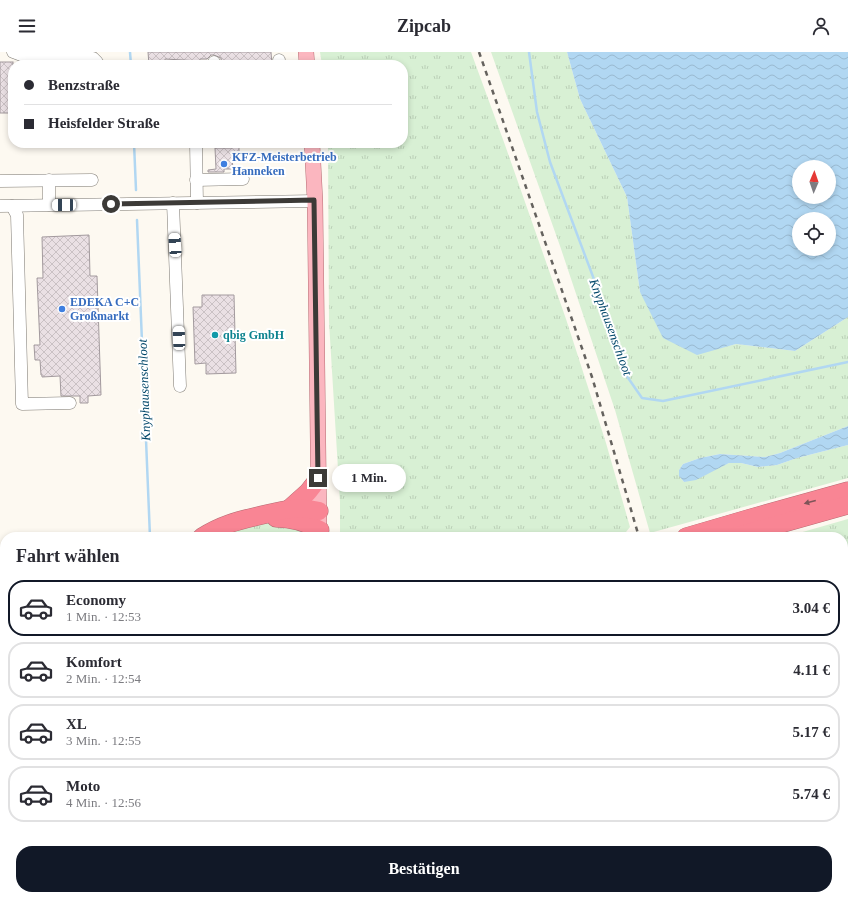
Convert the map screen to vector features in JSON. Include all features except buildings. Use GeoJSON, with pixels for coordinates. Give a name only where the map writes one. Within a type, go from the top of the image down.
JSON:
{"type":"FeatureCollection","features":[{"type":"Feature","properties":{"kind":"highway"},"geometry":{"type":"LineString","coordinates":[[289,508],[300,501],[318,478]]}},
{"type":"Feature","properties":{"kind":"highway"},"geometry":{"type":"LineString","coordinates":[[703,532],[848,491]]}},
{"type":"Feature","properties":{"kind":"highway"},"geometry":{"type":"LineString","coordinates":[[752,532],[848,505]]}},
{"type":"Feature","properties":{"kind":"highway"},"geometry":{"type":"LineString","coordinates":[[212,532],[230,523],[289,508],[309,508],[319,511]]}},
{"type":"Feature","properties":{"kind":"highway"},"geometry":{"type":"LineString","coordinates":[[256,517],[299,520],[309,523],[318,532]]}},
{"type":"Feature","properties":{"kind":"main road"},"geometry":{"type":"LineString","coordinates":[[312,148],[320,532]]}},
{"type":"Feature","properties":{"kind":"street"},"geometry":{"type":"LineString","coordinates":[[13,52],[29,58],[93,58],[95,60]]}},
{"type":"Feature","properties":{"kind":"street"},"geometry":{"type":"LineString","coordinates":[[196,148],[197,203]]}},
{"type":"Feature","properties":{"kind":"street"},"geometry":{"type":"LineString","coordinates":[[196,180],[243,179]]}},
{"type":"Feature","properties":{"kind":"street"},"geometry":{"type":"LineString","coordinates":[[49,180],[49,206]]}},
{"type":"Feature","properties":{"kind":"street"},"geometry":{"type":"LineString","coordinates":[[0,181],[92,180]]}},
{"type":"Feature","properties":{"kind":"street"},"geometry":{"type":"LineString","coordinates":[[6,206],[314,200]]}},
{"type":"Feature","properties":{"kind":"street"},"geometry":{"type":"LineString","coordinates":[[173,203],[180,386]]}},
{"type":"Feature","properties":{"kind":"street"},"geometry":{"type":"LineString","coordinates":[[6,206],[17,215],[22,404],[70,403]]}},
{"type":"Feature","properties":{"kind":"green space"},"geometry":{"type":"Polygon","coordinates":[[[320,52],[471,52],[566,319],[606,443],[630,527],[626,532],[340,532],[340,502],[329,322],[328,148],[408,148],[408,60],[321,60],[320,52]]]}},
{"type":"Feature","properties":{"kind":"green space"},"geometry":{"type":"Polygon","coordinates":[[[491,52],[567,52],[580,99],[627,197],[640,292],[697,354],[736,344],[795,351],[848,317],[848,426],[780,453],[765,457],[720,454],[700,458],[683,464],[679,470],[679,476],[684,482],[729,463],[741,463],[758,467],[777,465],[797,458],[848,445],[848,478],[650,532],[615,410],[560,246],[491,52]]]}},
{"type":"Feature","properties":{"kind":"green space"},"geometry":{"type":"Polygon","coordinates":[[[848,519],[848,532],[802,532],[848,519]]]}},
{"type":"Feature","properties":{"kind":"green space"},"geometry":{"type":"Polygon","coordinates":[[[266,520],[307,531],[307,532],[225,532],[266,520]]]}},
{"type":"Feature","properties":{"kind":"water"},"geometry":{"type":"Polygon","coordinates":[[[567,52],[848,52],[848,317],[795,351],[736,344],[697,355],[663,338],[640,292],[627,197],[580,99],[567,52]]]}},
{"type":"Feature","properties":{"kind":"water"},"geometry":{"type":"Polygon","coordinates":[[[848,426],[848,445],[797,458],[777,465],[758,467],[741,463],[729,463],[696,480],[684,482],[679,476],[679,470],[683,464],[700,458],[720,454],[765,457],[780,453],[848,426]]]}},
{"type":"Feature","properties":{"kind":"waterway","name":"Knyphausenschloot"},"geometry":{"type":"LineString","coordinates":[[130,52],[131,60]]}},
{"type":"Feature","properties":{"kind":"waterway","name":"Knyphausenschloot"},"geometry":{"type":"LineString","coordinates":[[529,52],[537,112],[550,162],[610,322],[624,372],[642,398],[663,401],[848,362]]}},
{"type":"Feature","properties":{"kind":"waterway","name":"Knyphausenschloot"},"geometry":{"type":"LineString","coordinates":[[134,148],[136,190]]}},
{"type":"Feature","properties":{"kind":"waterway","name":"Knyphausenschloot"},"geometry":{"type":"LineString","coordinates":[[137,220],[150,532]]}},
{"type":"Feature","properties":{"kind":"railway"},"geometry":{"type":"LineString","coordinates":[[479,52],[592,377],[638,532]]}},
{"type":"Feature","properties":{"kind":"place","name":"KFZ-Meisterbetrieb Hanneken"},"geometry":{"type":"Point","coordinates":[224,164]}},
{"type":"Feature","properties":{"kind":"place","name":"EDEKA C+C Großmarkt"},"geometry":{"type":"Point","coordinates":[62,309]}},
{"type":"Feature","properties":{"kind":"place","name":"qbig GmbH"},"geometry":{"type":"Point","coordinates":[215,335]}},
{"type":"Feature","properties":{"kind":"route"},"geometry":{"type":"LineString","coordinates":[[111,204],[314,200],[318,478]]}}]}
